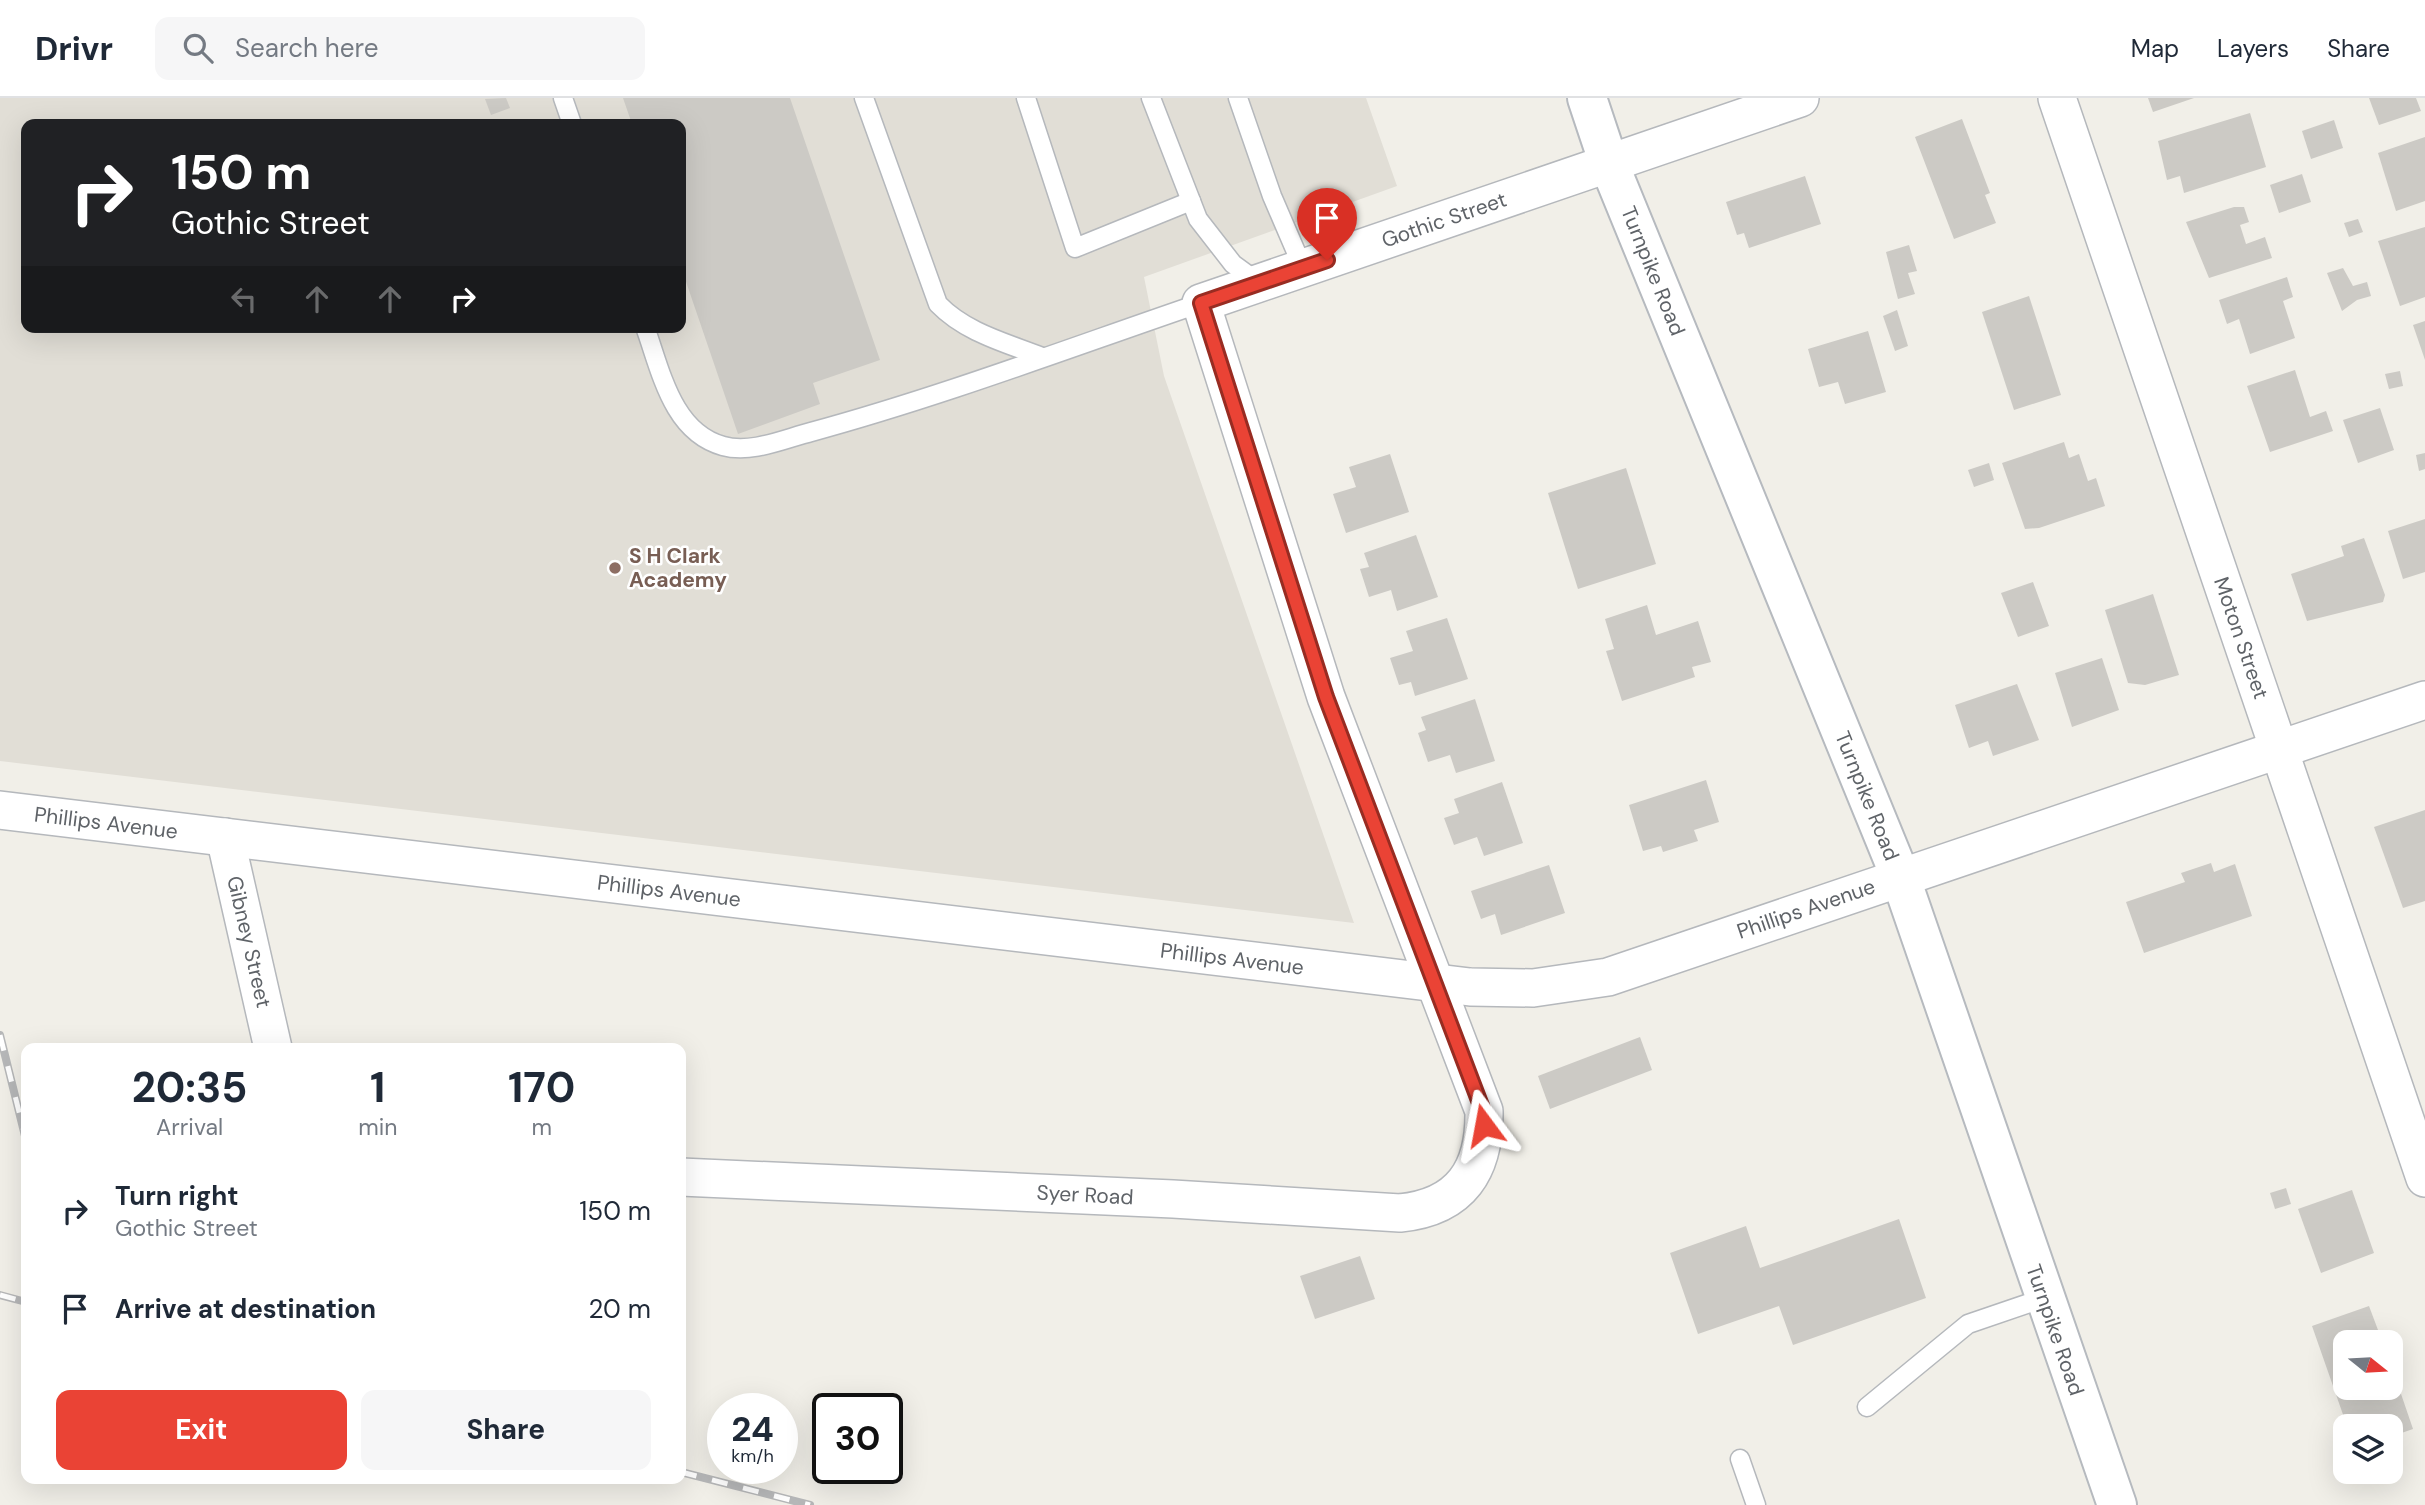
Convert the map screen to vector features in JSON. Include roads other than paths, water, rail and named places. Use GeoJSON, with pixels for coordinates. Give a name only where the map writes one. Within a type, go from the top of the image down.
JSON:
{"type":"FeatureCollection","features":[{"type":"Feature","properties":{"kind":"main road","name":"Turnpike Road"},"geometry":{"type":"LineString","coordinates":[[1587,98],[1609,164],[1900,876],[2117,1505]]}},
{"type":"Feature","properties":{"kind":"street","name":"Gothic Street"},"geometry":{"type":"LineString","coordinates":[[1201,303],[1800,98]]}},
{"type":"Feature","properties":{"kind":"street","name":"Moton Street"},"geometry":{"type":"LineString","coordinates":[[2057,98],[2425,1178]]}},
{"type":"Feature","properties":{"kind":"street"},"geometry":{"type":"LineString","coordinates":[[1201,303],[1326,697],[1434,982]]}},
{"type":"Feature","properties":{"kind":"street","name":"Phillips Avenue"},"geometry":{"type":"LineString","coordinates":[[0,810],[1470,987],[1533,988],[1608,977],[2425,700]]}},
{"type":"Feature","properties":{"kind":"street","name":"Gibney Street"},"geometry":{"type":"LineString","coordinates":[[225,837],[272,1043]]}},
{"type":"Feature","properties":{"kind":"street","name":"Syer Road"},"geometry":{"type":"LineString","coordinates":[[686,1177],[1159,1198],[1400,1213],[1443,1202],[1460,1188],[1473,1170],[1484,1139],[1483,1111],[1434,982]]}},
{"type":"Feature","properties":{"kind":"lane"},"geometry":{"type":"LineString","coordinates":[[563,98],[570,119]]}},
{"type":"Feature","properties":{"kind":"lane"},"geometry":{"type":"LineString","coordinates":[[864,98],[939,304],[947,314],[981,333],[1042,357]]}},
{"type":"Feature","properties":{"kind":"lane"},"geometry":{"type":"LineString","coordinates":[[1026,98],[1075,248],[1191,201]]}},
{"type":"Feature","properties":{"kind":"lane"},"geometry":{"type":"LineString","coordinates":[[1151,98],[1198,219],[1233,264],[1259,284]]}},
{"type":"Feature","properties":{"kind":"lane"},"geometry":{"type":"LineString","coordinates":[[1238,98],[1272,196],[1303,268]]}},
{"type":"Feature","properties":{"kind":"lane"},"geometry":{"type":"LineString","coordinates":[[647,333],[681,418],[700,436],[724,447],[749,449],[855,420],[1201,303]]}},
{"type":"Feature","properties":{"kind":"lane"},"geometry":{"type":"LineString","coordinates":[[1867,1407],[1968,1324],[2044,1298]]}},
{"type":"Feature","properties":{"kind":"lane"},"geometry":{"type":"LineString","coordinates":[[1740,1459],[1756,1505]]}},
{"type":"Feature","properties":{"kind":"railway"},"geometry":{"type":"LineString","coordinates":[[0,1035],[21,1120]]}},
{"type":"Feature","properties":{"kind":"railway"},"geometry":{"type":"LineString","coordinates":[[0,1295],[21,1301]]}},
{"type":"Feature","properties":{"kind":"railway"},"geometry":{"type":"LineString","coordinates":[[686,1473],[810,1505]]}},
{"type":"Feature","properties":{"kind":"place","name":"S H Clark Academy"},"geometry":{"type":"Point","coordinates":[615,568]}}]}
